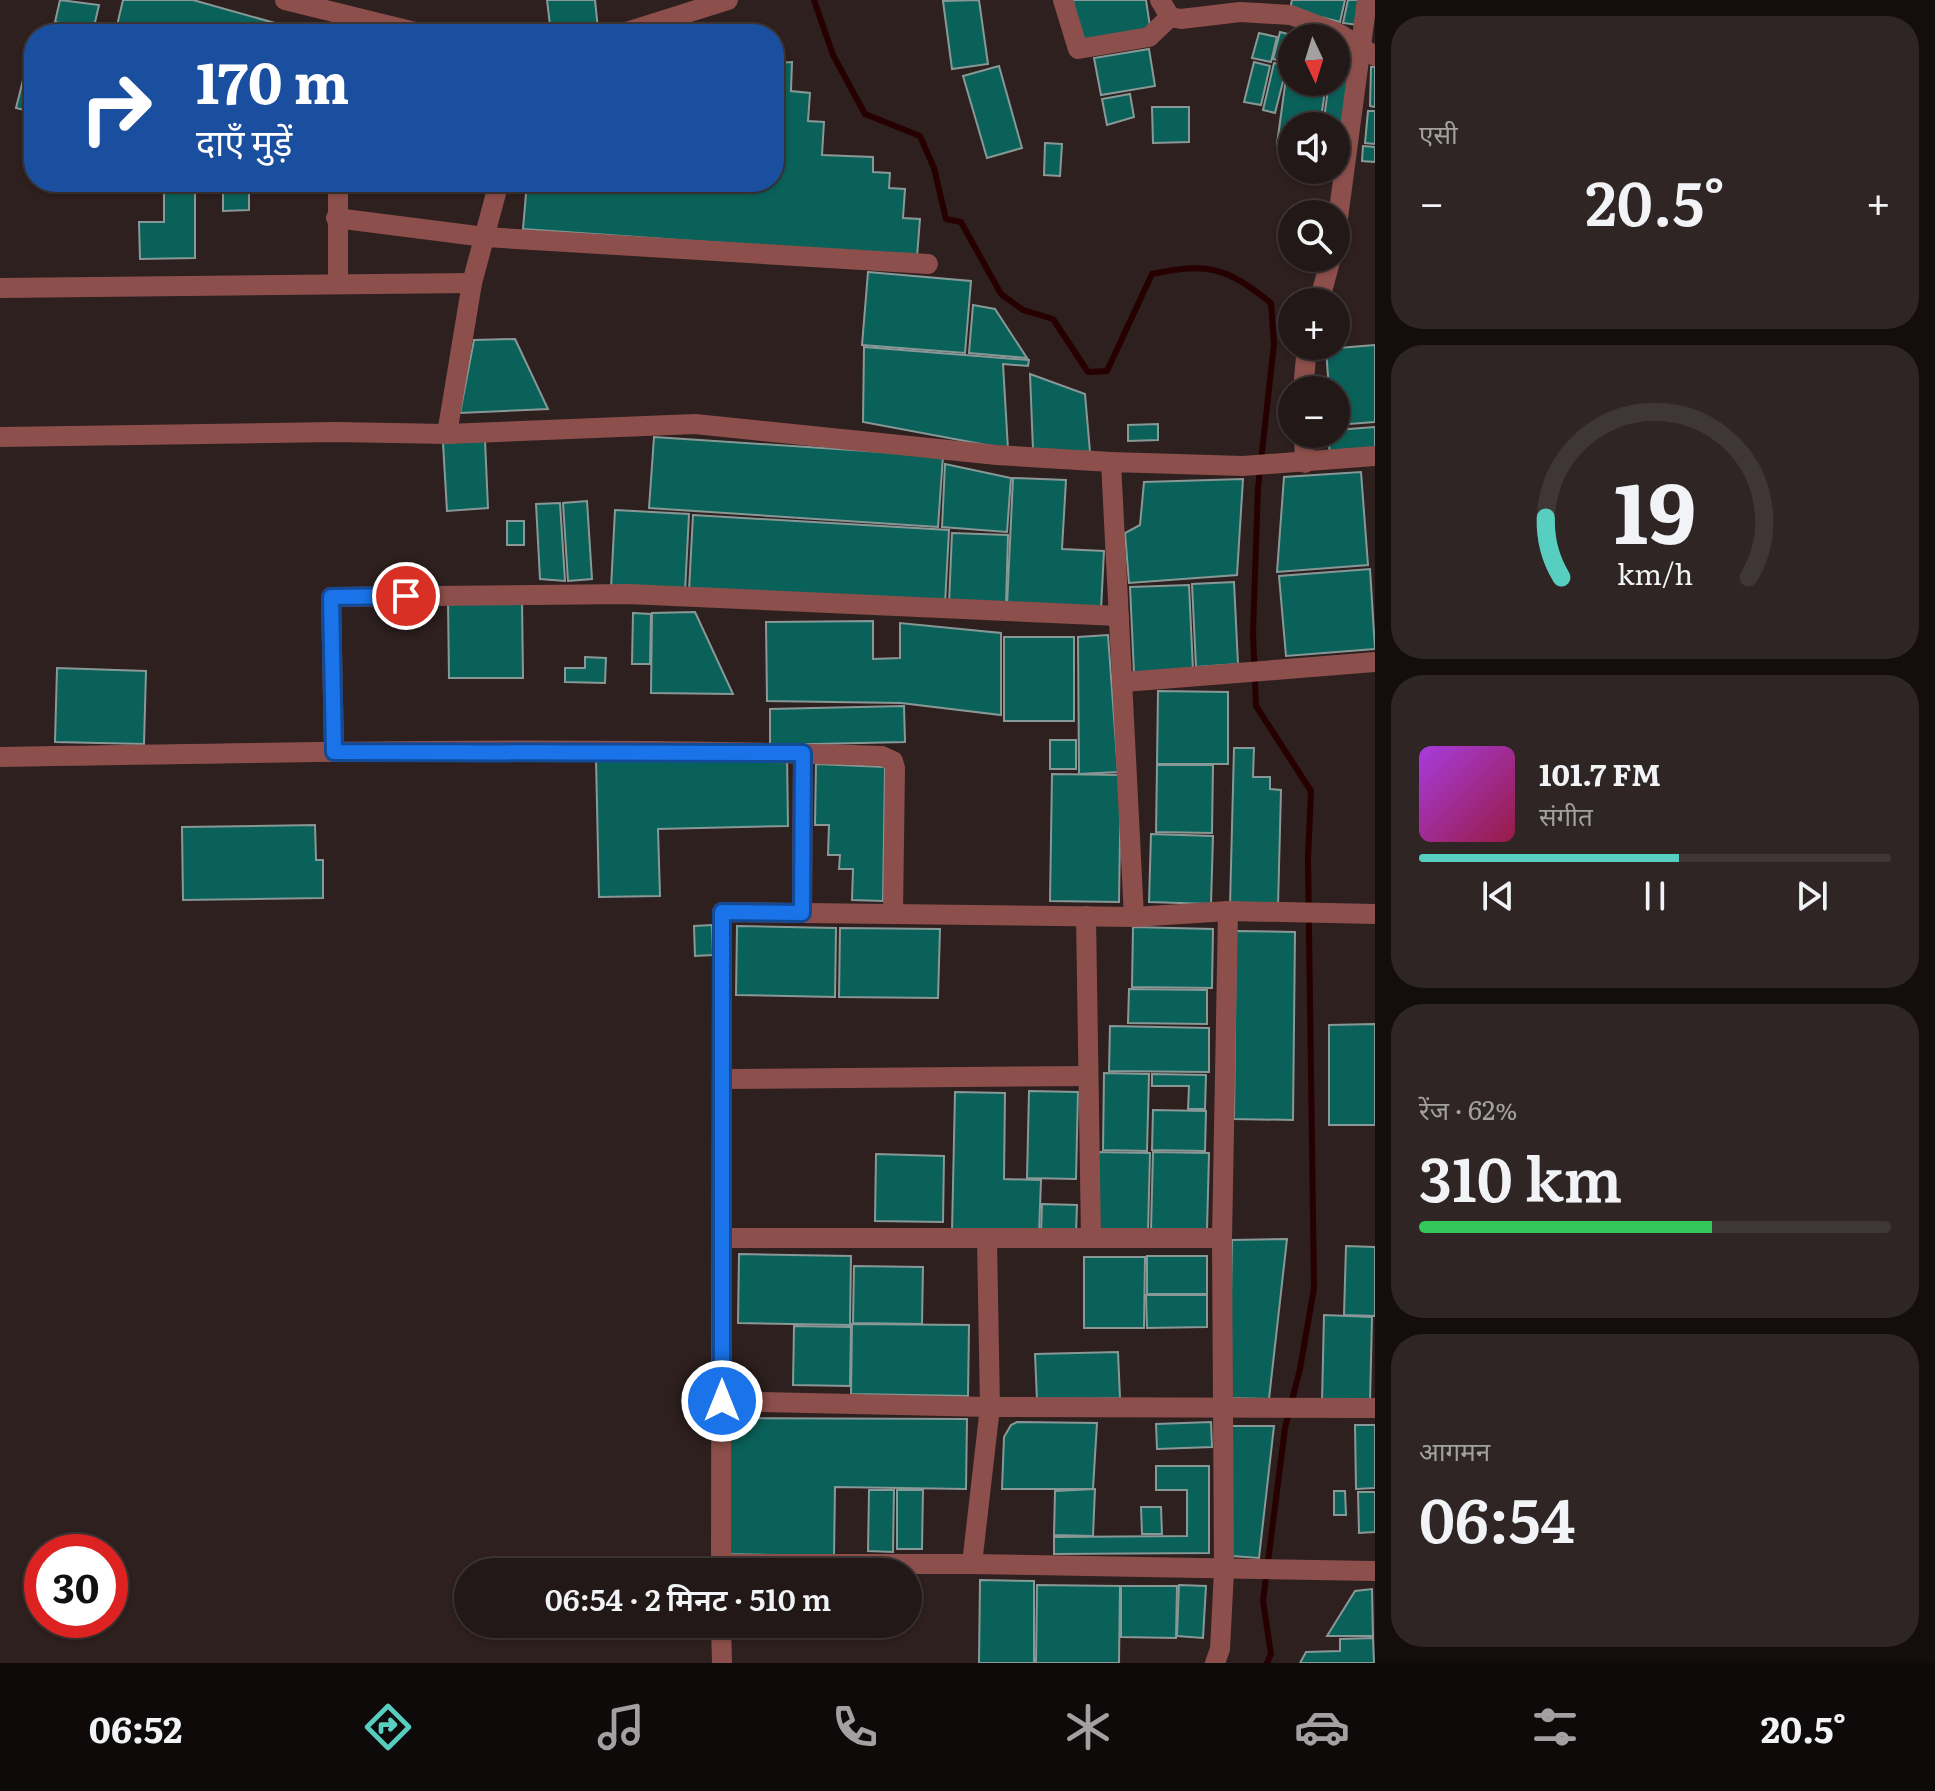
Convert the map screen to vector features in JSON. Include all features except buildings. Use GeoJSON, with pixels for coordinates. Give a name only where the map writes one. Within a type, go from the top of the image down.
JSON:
{"type":"FeatureCollection","features":[{"type":"Feature","properties":{"kind":"street"},"geometry":{"type":"LineString","coordinates":[[285,0],[343,24]]}},
{"type":"Feature","properties":{"kind":"street"},"geometry":{"type":"LineString","coordinates":[[652,24],[728,0]]}},
{"type":"Feature","properties":{"kind":"street"},"geometry":{"type":"LineString","coordinates":[[1063,0],[1078,49],[1149,37],[1165,8],[1268,6],[1338,33],[1367,52]]}},
{"type":"Feature","properties":{"kind":"street"},"geometry":{"type":"LineString","coordinates":[[1342,200],[1367,52],[1367,0]]}},
{"type":"Feature","properties":{"kind":"street"},"geometry":{"type":"LineString","coordinates":[[337,192],[338,284]]}},
{"type":"Feature","properties":{"kind":"street"},"geometry":{"type":"LineString","coordinates":[[447,434],[472,283],[496,192]]}},
{"type":"Feature","properties":{"kind":"street"},"geometry":{"type":"LineString","coordinates":[[336,218],[485,237],[928,264]]}},
{"type":"Feature","properties":{"kind":"street"},"geometry":{"type":"LineString","coordinates":[[0,288],[472,283]]}},
{"type":"Feature","properties":{"kind":"street"},"geometry":{"type":"LineString","coordinates":[[0,437],[336,432],[447,434],[695,424],[997,455],[1111,462],[1243,466],[1375,462]]}},
{"type":"Feature","properties":{"kind":"street"},"geometry":{"type":"LineString","coordinates":[[1300,463],[1302,448]]}},
{"type":"Feature","properties":{"kind":"street"},"geometry":{"type":"LineString","coordinates":[[1111,462],[1134,917]]}},
{"type":"Feature","properties":{"kind":"street"},"geometry":{"type":"LineString","coordinates":[[334,752],[331,597],[628,594],[1119,616]]}},
{"type":"Feature","properties":{"kind":"street"},"geometry":{"type":"LineString","coordinates":[[1124,682],[1375,662]]}},
{"type":"Feature","properties":{"kind":"street"},"geometry":{"type":"LineString","coordinates":[[0,757],[334,752],[803,753],[882,756],[893,761],[893,914]]}},
{"type":"Feature","properties":{"kind":"street"},"geometry":{"type":"LineString","coordinates":[[802,913],[803,753]]}},
{"type":"Feature","properties":{"kind":"street"},"geometry":{"type":"LineString","coordinates":[[1215,1663],[1220,1649],[1224,1571],[1222,1238],[1228,911]]}},
{"type":"Feature","properties":{"kind":"street"},"geometry":{"type":"LineString","coordinates":[[721,1558],[722,912],[1134,917],[1228,911],[1280,915],[1375,914]]}},
{"type":"Feature","properties":{"kind":"street"},"geometry":{"type":"LineString","coordinates":[[1086,916],[1091,1238]]}},
{"type":"Feature","properties":{"kind":"street"},"geometry":{"type":"LineString","coordinates":[[724,1079],[1088,1076]]}},
{"type":"Feature","properties":{"kind":"street"},"geometry":{"type":"LineString","coordinates":[[723,1238],[1222,1238]]}},
{"type":"Feature","properties":{"kind":"street"},"geometry":{"type":"LineString","coordinates":[[972,1564],[990,1407],[987,1240]]}},
{"type":"Feature","properties":{"kind":"street"},"geometry":{"type":"LineString","coordinates":[[722,1401],[990,1407],[1375,1408]]}},
{"type":"Feature","properties":{"kind":"street"},"geometry":{"type":"LineString","coordinates":[[922,1565],[1375,1571]]}},
{"type":"Feature","properties":{"kind":"street"},"geometry":{"type":"LineString","coordinates":[[721,1638],[722,1663]]}},
{"type":"Feature","properties":{"kind":"waterway"},"geometry":{"type":"LineString","coordinates":[[814,0],[833,55],[865,114],[920,136],[934,168],[946,219],[961,222],[1001,294],[1023,310],[1053,319],[1088,372],[1107,371],[1152,274],[1188,268],[1216,270],[1241,282],[1271,303],[1274,344],[1258,488],[1253,633],[1256,706],[1311,791],[1308,858],[1314,1288],[1300,1369],[1285,1428],[1263,1601],[1271,1654],[1267,1663]]}},
{"type":"Feature","properties":{"kind":"route"},"geometry":{"type":"LineString","coordinates":[[406,596],[331,597],[334,752],[731,750],[803,753],[802,913],[722,912],[722,1401]]}}]}
